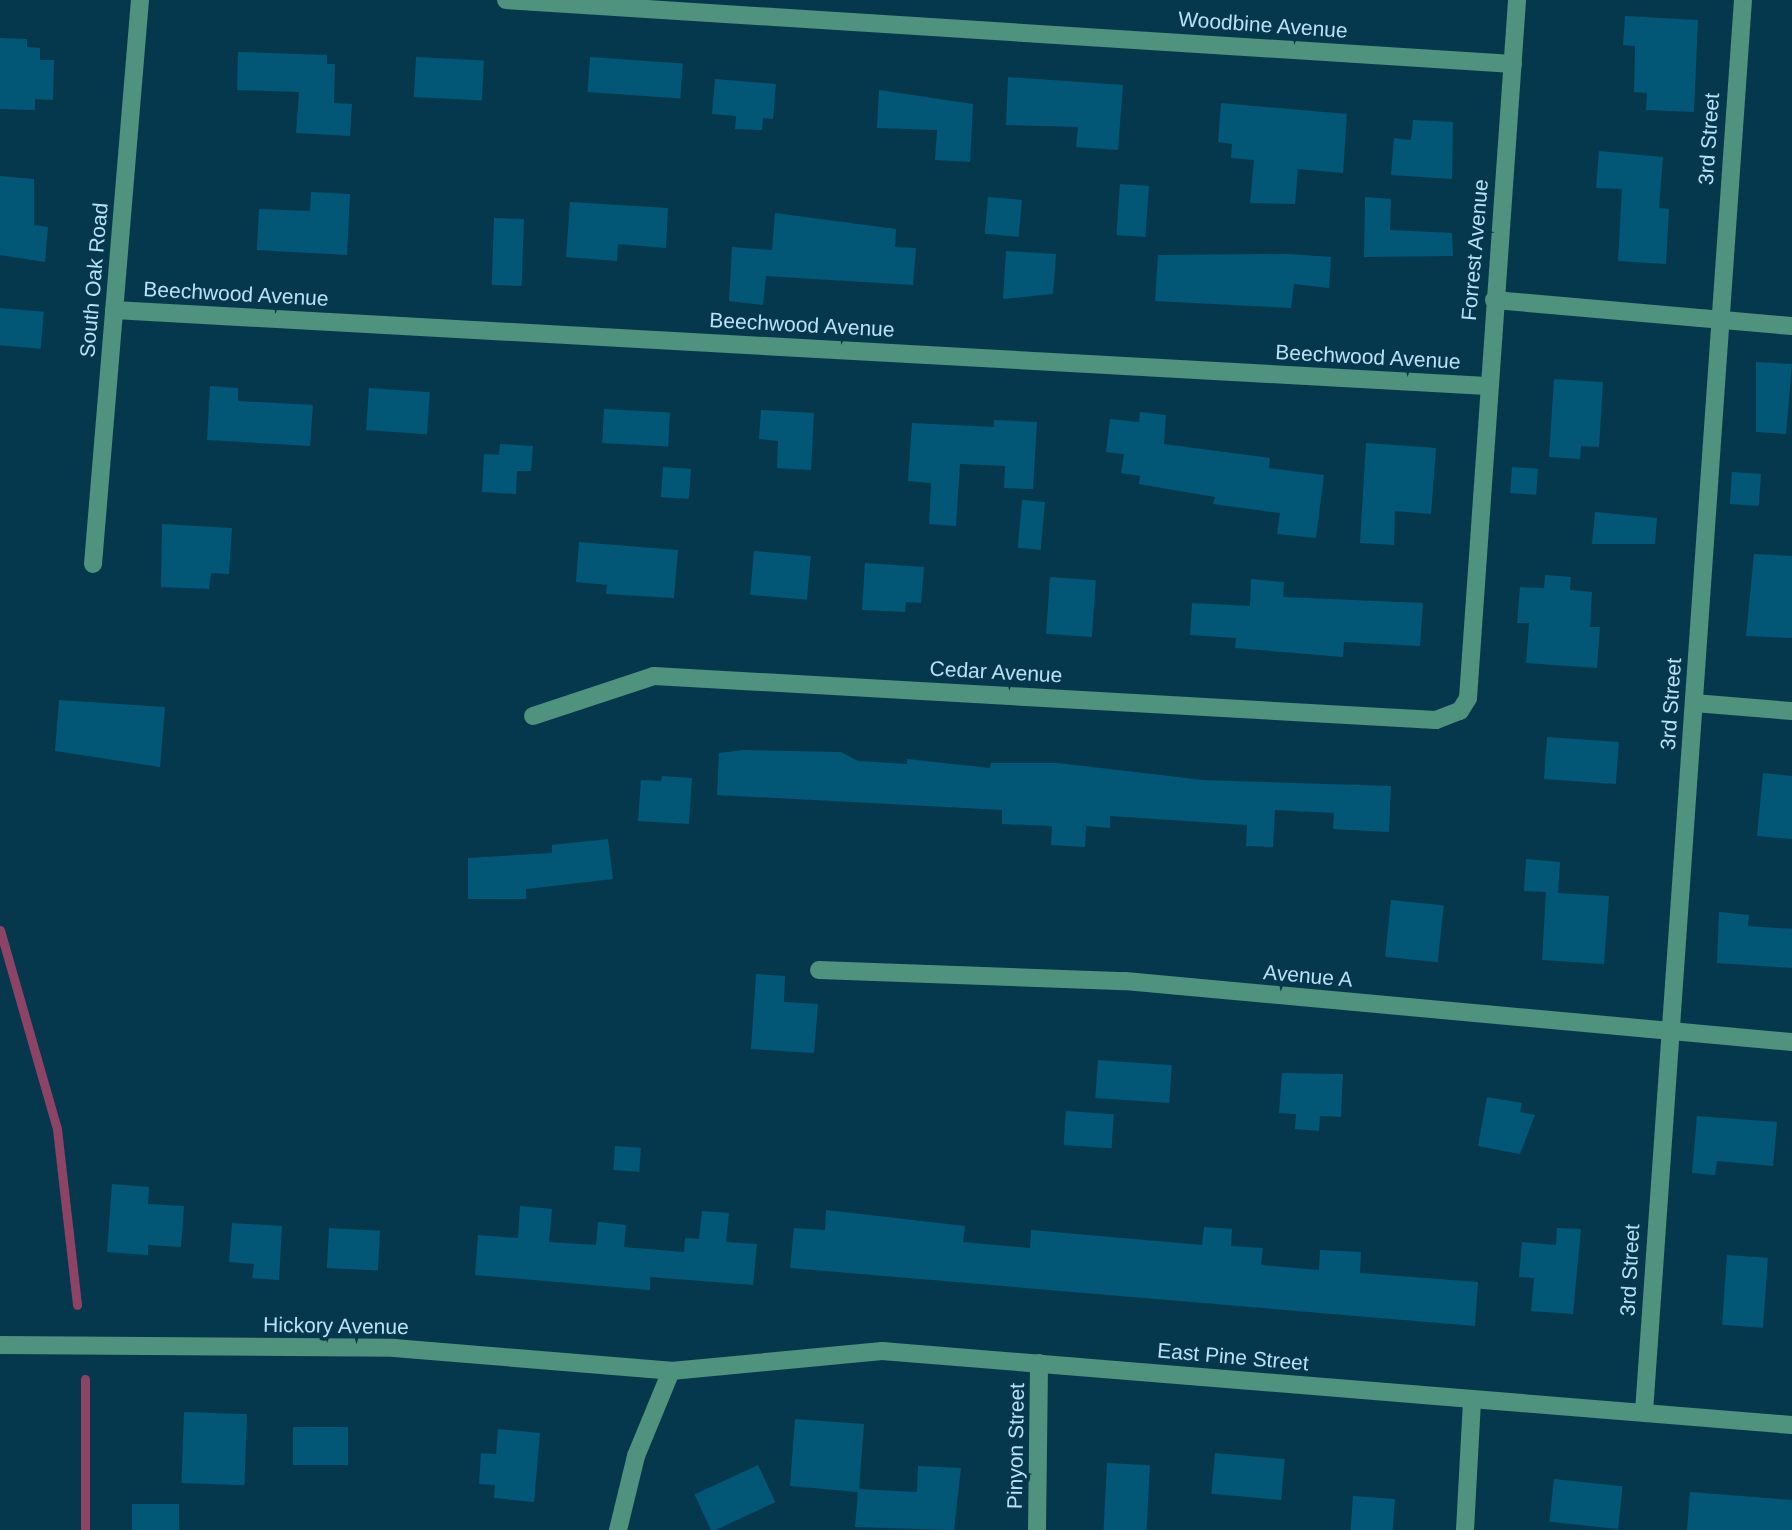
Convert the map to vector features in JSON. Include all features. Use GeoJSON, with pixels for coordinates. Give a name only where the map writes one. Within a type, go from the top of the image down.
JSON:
{"type":"FeatureCollection","features":[{"type":"Feature","properties":{"kind":"street","name":"South Oak Road"},"geometry":{"type":"LineString","coordinates":[[93,564],[140,0]]}},
{"type":"Feature","properties":{"kind":"street","name":"Woodbine Avenue"},"geometry":{"type":"LineString","coordinates":[[506,0],[1513,64]]}},
{"type":"Feature","properties":{"kind":"street","name":"Forrest Avenue"},"geometry":{"type":"LineString","coordinates":[[1460,711],[1468,698],[1486,386],[1517,0]]}},
{"type":"Feature","properties":{"kind":"street","name":"3rd Street"},"geometry":{"type":"LineString","coordinates":[[1644,1412],[1667,1031],[1694,703],[1743,0]]}},
{"type":"Feature","properties":{"kind":"street"},"geometry":{"type":"LineString","coordinates":[[1494,300],[1792,326]]}},
{"type":"Feature","properties":{"kind":"street","name":"Beechwood Avenue"},"geometry":{"type":"LineString","coordinates":[[114,310],[1486,386]]}},
{"type":"Feature","properties":{"kind":"street","name":"Cedar Avenue"},"geometry":{"type":"LineString","coordinates":[[533,716],[654,676],[1436,720],[1460,711]]}},
{"type":"Feature","properties":{"kind":"street"},"geometry":{"type":"LineString","coordinates":[[1694,703],[1792,711]]}},
{"type":"Feature","properties":{"kind":"street","name":"Avenue A"},"geometry":{"type":"LineString","coordinates":[[819,970],[1125,981],[1792,1041]]}},
{"type":"Feature","properties":{"kind":"street","name":"Hickory Avenue"},"geometry":{"type":"LineString","coordinates":[[0,1345],[394,1348],[671,1371]]}},
{"type":"Feature","properties":{"kind":"street","name":"East Pine Street"},"geometry":{"type":"LineString","coordinates":[[671,1371],[882,1351],[1792,1425]]}},
{"type":"Feature","properties":{"kind":"street","name":"Pinyon Street"},"geometry":{"type":"LineString","coordinates":[[1037,1530],[1039,1363]]}},
{"type":"Feature","properties":{"kind":"street"},"geometry":{"type":"LineString","coordinates":[[618,1530],[636,1456],[671,1371]]}},
{"type":"Feature","properties":{"kind":"street"},"geometry":{"type":"LineString","coordinates":[[1465,1530],[1472,1401]]}},
{"type":"Feature","properties":{"kind":"building"},"geometry":{"type":"Polygon","coordinates":[[[1625,16],[1698,20],[1694,112],[1646,110],[1647,93],[1634,92],[1635,46],[1623,45],[1625,16]]]}},
{"type":"Feature","properties":{"kind":"building"},"geometry":{"type":"Polygon","coordinates":[[[0,38],[27,39],[27,47],[40,48],[40,60],[54,60],[53,100],[35,99],[35,110],[0,109],[0,38]]]}},
{"type":"Feature","properties":{"kind":"building"},"geometry":{"type":"Polygon","coordinates":[[[238,52],[327,55],[327,64],[335,64],[334,103],[352,104],[350,136],[296,133],[299,92],[237,90],[238,52]]]}},
{"type":"Feature","properties":{"kind":"building"},"geometry":{"type":"Polygon","coordinates":[[[416,57],[484,61],[482,101],[414,97],[416,57]]]}},
{"type":"Feature","properties":{"kind":"building"},"geometry":{"type":"Polygon","coordinates":[[[590,57],[683,63],[680,98],[588,92],[590,57]]]}},
{"type":"Feature","properties":{"kind":"building"},"geometry":{"type":"Polygon","coordinates":[[[1008,77],[1123,85],[1118,150],[1076,147],[1078,127],[1006,125],[1008,77]]]}},
{"type":"Feature","properties":{"kind":"building"},"geometry":{"type":"Polygon","coordinates":[[[715,79],[776,84],[773,119],[763,118],[762,130],[735,129],[736,116],[712,114],[715,79]]]}},
{"type":"Feature","properties":{"kind":"building"},"geometry":{"type":"Polygon","coordinates":[[[879,90],[973,104],[970,162],[935,160],[937,130],[877,128],[879,90]]]}},
{"type":"Feature","properties":{"kind":"building"},"geometry":{"type":"Polygon","coordinates":[[[1221,103],[1347,114],[1343,173],[1298,169],[1295,204],[1250,203],[1254,160],[1231,158],[1232,144],[1218,142],[1221,103]]]}},
{"type":"Feature","properties":{"kind":"building"},"geometry":{"type":"Polygon","coordinates":[[[1413,120],[1453,122],[1452,179],[1391,175],[1394,138],[1411,140],[1413,120]]]}},
{"type":"Feature","properties":{"kind":"building"},"geometry":{"type":"Polygon","coordinates":[[[1599,151],[1663,157],[1659,208],[1669,209],[1666,264],[1618,261],[1622,189],[1596,188],[1599,151]]]}},
{"type":"Feature","properties":{"kind":"building"},"geometry":{"type":"Polygon","coordinates":[[[0,176],[34,179],[34,225],[48,227],[45,262],[0,255],[0,176]]]}},
{"type":"Feature","properties":{"kind":"building"},"geometry":{"type":"Polygon","coordinates":[[[1120,184],[1149,186],[1145,237],[1116,235],[1120,184]]]}},
{"type":"Feature","properties":{"kind":"building"},"geometry":{"type":"Polygon","coordinates":[[[311,192],[350,194],[347,255],[257,250],[259,209],[310,211],[311,192]]]}},
{"type":"Feature","properties":{"kind":"building"},"geometry":{"type":"Polygon","coordinates":[[[988,197],[1022,200],[1019,237],[985,234],[988,197]]]}},
{"type":"Feature","properties":{"kind":"building"},"geometry":{"type":"Polygon","coordinates":[[[1365,197],[1391,199],[1390,230],[1452,233],[1453,256],[1364,257],[1365,197]]]}},
{"type":"Feature","properties":{"kind":"building"},"geometry":{"type":"Polygon","coordinates":[[[570,202],[668,208],[666,248],[618,244],[617,261],[566,257],[570,202]]]}},
{"type":"Feature","properties":{"kind":"building"},"geometry":{"type":"Polygon","coordinates":[[[775,213],[896,229],[895,247],[916,248],[913,285],[766,276],[763,305],[729,301],[732,247],[772,250],[775,213]]]}},
{"type":"Feature","properties":{"kind":"building"},"geometry":{"type":"Polygon","coordinates":[[[494,218],[524,219],[522,286],[492,285],[494,218]]]}},
{"type":"Feature","properties":{"kind":"building"},"geometry":{"type":"Polygon","coordinates":[[[1006,251],[1056,254],[1053,294],[1003,299],[1006,251]]]}},
{"type":"Feature","properties":{"kind":"building"},"geometry":{"type":"Polygon","coordinates":[[[1288,254],[1331,257],[1329,288],[1294,284],[1291,308],[1155,301],[1158,255],[1288,254]]]}},
{"type":"Feature","properties":{"kind":"building"},"geometry":{"type":"Polygon","coordinates":[[[0,308],[44,312],[41,349],[0,345],[0,308]]]}},
{"type":"Feature","properties":{"kind":"building"},"geometry":{"type":"Polygon","coordinates":[[[1756,362],[1792,364],[1786,434],[1756,432],[1756,362]]]}},
{"type":"Feature","properties":{"kind":"building"},"geometry":{"type":"Polygon","coordinates":[[[1554,379],[1603,382],[1599,447],[1581,446],[1580,459],[1549,457],[1554,379]]]}},
{"type":"Feature","properties":{"kind":"building"},"geometry":{"type":"Polygon","coordinates":[[[210,386],[238,388],[238,401],[313,405],[310,446],[207,440],[210,386]]]}},
{"type":"Feature","properties":{"kind":"building"},"geometry":{"type":"Polygon","coordinates":[[[369,388],[430,392],[427,434],[366,430],[369,388]]]}},
{"type":"Feature","properties":{"kind":"building"},"geometry":{"type":"Polygon","coordinates":[[[604,409],[670,412],[668,446],[602,443],[604,409]]]}},
{"type":"Feature","properties":{"kind":"building"},"geometry":{"type":"Polygon","coordinates":[[[761,410],[814,413],[811,470],[777,468],[778,441],[759,439],[761,410]]]}},
{"type":"Feature","properties":{"kind":"building"},"geometry":{"type":"Polygon","coordinates":[[[1140,412],[1166,415],[1164,444],[1270,458],[1269,468],[1324,475],[1316,538],[1277,534],[1280,513],[1213,504],[1215,497],[1139,484],[1140,476],[1121,473],[1124,454],[1106,452],[1110,419],[1139,422],[1140,412]]]}},
{"type":"Feature","properties":{"kind":"building"},"geometry":{"type":"Polygon","coordinates":[[[994,420],[1037,422],[1033,489],[1004,488],[1005,466],[960,464],[956,526],[929,524],[931,483],[908,481],[912,423],[994,427],[994,420]]]}},
{"type":"Feature","properties":{"kind":"building"},"geometry":{"type":"Polygon","coordinates":[[[1366,443],[1436,448],[1431,514],[1395,511],[1394,545],[1360,543],[1366,443]]]}},
{"type":"Feature","properties":{"kind":"building"},"geometry":{"type":"Polygon","coordinates":[[[500,444],[533,446],[531,471],[517,471],[516,494],[482,492],[484,454],[499,455],[500,444]]]}},
{"type":"Feature","properties":{"kind":"building"},"geometry":{"type":"Polygon","coordinates":[[[663,467],[691,469],[689,499],[661,497],[663,467]]]}},
{"type":"Feature","properties":{"kind":"building"},"geometry":{"type":"Polygon","coordinates":[[[1512,467],[1538,469],[1536,495],[1510,493],[1512,467]]]}},
{"type":"Feature","properties":{"kind":"building"},"geometry":{"type":"Polygon","coordinates":[[[1732,472],[1761,474],[1759,506],[1730,504],[1732,472]]]}},
{"type":"Feature","properties":{"kind":"building"},"geometry":{"type":"Polygon","coordinates":[[[1022,500],[1045,502],[1041,550],[1018,548],[1022,500]]]}},
{"type":"Feature","properties":{"kind":"building"},"geometry":{"type":"Polygon","coordinates":[[[1595,512],[1657,518],[1655,544],[1592,544],[1595,512]]]}},
{"type":"Feature","properties":{"kind":"building"},"geometry":{"type":"Polygon","coordinates":[[[162,524],[232,528],[229,574],[211,573],[209,589],[161,587],[162,524]]]}},
{"type":"Feature","properties":{"kind":"building"},"geometry":{"type":"Polygon","coordinates":[[[579,542],[678,550],[674,598],[606,594],[607,585],[576,582],[579,542]]]}},
{"type":"Feature","properties":{"kind":"building"},"geometry":{"type":"Polygon","coordinates":[[[754,551],[811,556],[807,600],[750,595],[754,551]]]}},
{"type":"Feature","properties":{"kind":"building"},"geometry":{"type":"Polygon","coordinates":[[[1754,554],[1792,556],[1792,638],[1746,636],[1754,554]]]}},
{"type":"Feature","properties":{"kind":"building"},"geometry":{"type":"Polygon","coordinates":[[[865,563],[924,567],[921,603],[906,602],[905,612],[862,610],[865,563]]]}},
{"type":"Feature","properties":{"kind":"building"},"geometry":{"type":"Polygon","coordinates":[[[1545,575],[1571,577],[1570,590],[1592,592],[1590,627],[1600,627],[1597,668],[1526,663],[1529,623],[1517,623],[1520,587],[1544,588],[1545,575]]]}},
{"type":"Feature","properties":{"kind":"building"},"geometry":{"type":"Polygon","coordinates":[[[1050,577],[1096,580],[1092,637],[1046,634],[1050,577]]]}},
{"type":"Feature","properties":{"kind":"building"},"geometry":{"type":"Polygon","coordinates":[[[1251,579],[1284,582],[1283,597],[1423,603],[1420,646],[1344,642],[1343,657],[1235,648],[1236,638],[1190,635],[1192,603],[1250,606],[1251,579]]]}},
{"type":"Feature","properties":{"kind":"building"},"geometry":{"type":"Polygon","coordinates":[[[59,700],[165,707],[160,767],[55,751],[59,700]]]}},
{"type":"Feature","properties":{"kind":"building"},"geometry":{"type":"Polygon","coordinates":[[[1547,737],[1619,742],[1616,784],[1544,779],[1547,737]]]}},
{"type":"Feature","properties":{"kind":"building"},"geometry":{"type":"Polygon","coordinates":[[[743,750],[841,752],[858,761],[907,764],[907,759],[990,768],[991,763],[1058,763],[1203,780],[1391,786],[1389,832],[1333,829],[1334,813],[1275,810],[1273,847],[1246,846],[1247,825],[1110,816],[1110,828],[1086,826],[1085,847],[1051,845],[1052,826],[1002,824],[1002,810],[717,795],[719,753],[743,750]]]}},
{"type":"Feature","properties":{"kind":"building"},"geometry":{"type":"Polygon","coordinates":[[[1763,773],[1792,776],[1792,839],[1757,836],[1763,773]]]}},
{"type":"Feature","properties":{"kind":"building"},"geometry":{"type":"Polygon","coordinates":[[[662,776],[692,778],[689,824],[638,821],[641,780],[661,781],[662,776]]]}},
{"type":"Feature","properties":{"kind":"building"},"geometry":{"type":"Polygon","coordinates":[[[608,839],[613,879],[526,889],[526,899],[468,899],[468,858],[552,853],[552,845],[608,839]]]}},
{"type":"Feature","properties":{"kind":"building"},"geometry":{"type":"Polygon","coordinates":[[[1526,859],[1560,862],[1558,893],[1609,896],[1604,964],[1542,960],[1546,892],[1524,891],[1526,859]]]}},
{"type":"Feature","properties":{"kind":"building"},"geometry":{"type":"Polygon","coordinates":[[[1391,900],[1444,906],[1438,962],[1385,957],[1391,900]]]}},
{"type":"Feature","properties":{"kind":"building"},"geometry":{"type":"Polygon","coordinates":[[[1719,912],[1749,915],[1748,926],[1792,929],[1792,968],[1717,963],[1719,912]]]}},
{"type":"Feature","properties":{"kind":"building"},"geometry":{"type":"Polygon","coordinates":[[[756,974],[785,976],[784,1002],[818,1004],[814,1053],[751,1049],[756,974]]]}},
{"type":"Feature","properties":{"kind":"building"},"geometry":{"type":"Polygon","coordinates":[[[1098,1060],[1172,1065],[1169,1103],[1095,1098],[1098,1060]]]}},
{"type":"Feature","properties":{"kind":"building"},"geometry":{"type":"Polygon","coordinates":[[[1282,1073],[1343,1074],[1341,1117],[1320,1116],[1319,1131],[1295,1129],[1296,1114],[1279,1113],[1282,1073]]]}},
{"type":"Feature","properties":{"kind":"building"},"geometry":{"type":"Polygon","coordinates":[[[1487,1097],[1522,1103],[1520,1112],[1535,1115],[1520,1154],[1478,1146],[1487,1097]]]}},
{"type":"Feature","properties":{"kind":"building"},"geometry":{"type":"Polygon","coordinates":[[[1066,1111],[1114,1114],[1112,1148],[1064,1145],[1066,1111]]]}},
{"type":"Feature","properties":{"kind":"building"},"geometry":{"type":"Polygon","coordinates":[[[1697,1116],[1777,1122],[1773,1166],[1717,1161],[1715,1175],[1692,1173],[1697,1116]]]}},
{"type":"Feature","properties":{"kind":"building"},"geometry":{"type":"Polygon","coordinates":[[[615,1146],[641,1148],[639,1172],[613,1170],[615,1146]]]}},
{"type":"Feature","properties":{"kind":"building"},"geometry":{"type":"Polygon","coordinates":[[[112,1184],[149,1187],[148,1204],[184,1206],[181,1247],[148,1245],[148,1255],[107,1252],[112,1184]]]}},
{"type":"Feature","properties":{"kind":"building"},"geometry":{"type":"Polygon","coordinates":[[[520,1206],[552,1209],[549,1242],[596,1245],[598,1222],[626,1225],[624,1247],[684,1252],[685,1238],[699,1239],[702,1211],[729,1213],[726,1242],[757,1244],[753,1285],[650,1277],[650,1290],[475,1275],[478,1235],[518,1238],[520,1206]]]}},
{"type":"Feature","properties":{"kind":"building"},"geometry":{"type":"Polygon","coordinates":[[[826,1210],[965,1226],[963,1242],[1030,1248],[1031,1230],[1202,1245],[1204,1227],[1232,1229],[1231,1246],[1263,1248],[1261,1265],[1319,1270],[1320,1250],[1361,1252],[1360,1273],[1478,1282],[1475,1326],[790,1268],[794,1228],[825,1230],[826,1210]]]}},
{"type":"Feature","properties":{"kind":"building"},"geometry":{"type":"Polygon","coordinates":[[[232,1223],[282,1226],[279,1280],[252,1278],[254,1264],[229,1262],[232,1223]]]}},
{"type":"Feature","properties":{"kind":"building"},"geometry":{"type":"Polygon","coordinates":[[[329,1228],[380,1231],[378,1271],[327,1268],[329,1228]]]}},
{"type":"Feature","properties":{"kind":"building"},"geometry":{"type":"Polygon","coordinates":[[[1557,1228],[1581,1229],[1573,1314],[1531,1311],[1534,1278],[1519,1277],[1522,1242],[1556,1245],[1557,1228]]]}},
{"type":"Feature","properties":{"kind":"building"},"geometry":{"type":"Polygon","coordinates":[[[1727,1255],[1768,1258],[1763,1328],[1722,1325],[1727,1255]]]}},
{"type":"Feature","properties":{"kind":"building"},"geometry":{"type":"Polygon","coordinates":[[[184,1412],[247,1414],[244,1485],[182,1483],[184,1412]]]}},
{"type":"Feature","properties":{"kind":"building"},"geometry":{"type":"Polygon","coordinates":[[[795,1419],[864,1424],[859,1489],[917,1492],[918,1466],[961,1468],[954,1530],[855,1527],[858,1492],[790,1486],[795,1419]]]}},
{"type":"Feature","properties":{"kind":"building"},"geometry":{"type":"Polygon","coordinates":[[[293,1427],[348,1427],[348,1465],[293,1465],[293,1427]]]}},
{"type":"Feature","properties":{"kind":"building"},"geometry":{"type":"Polygon","coordinates":[[[498,1429],[540,1433],[534,1502],[494,1498],[495,1485],[479,1484],[481,1453],[496,1454],[498,1429]]]}},
{"type":"Feature","properties":{"kind":"building"},"geometry":{"type":"Polygon","coordinates":[[[1215,1453],[1285,1459],[1281,1500],[1211,1494],[1215,1453]]]}},
{"type":"Feature","properties":{"kind":"building"},"geometry":{"type":"Polygon","coordinates":[[[1107,1463],[1150,1465],[1147,1530],[1103,1530],[1107,1463]]]}},
{"type":"Feature","properties":{"kind":"building"},"geometry":{"type":"Polygon","coordinates":[[[758,1465],[775,1502],[711,1530],[695,1495],[758,1465]]]}},
{"type":"Feature","properties":{"kind":"building"},"geometry":{"type":"Polygon","coordinates":[[[1554,1479],[1623,1486],[1618,1529],[1550,1522],[1554,1479]]]}},
{"type":"Feature","properties":{"kind":"building"},"geometry":{"type":"Polygon","coordinates":[[[1690,1492],[1792,1500],[1792,1530],[1687,1530],[1690,1492]]]}},
{"type":"Feature","properties":{"kind":"building"},"geometry":{"type":"Polygon","coordinates":[[[1353,1496],[1395,1499],[1393,1530],[1351,1530],[1353,1496]]]}},
{"type":"Feature","properties":{"kind":"building"},"geometry":{"type":"Polygon","coordinates":[[[132,1504],[179,1504],[179,1530],[132,1530],[132,1504]]]}},
{"type":"Feature","properties":{"kind":"waterway"},"geometry":{"type":"LineString","coordinates":[[0,930],[57,1129],[77,1305]]}},
{"type":"Feature","properties":{"kind":"waterway"},"geometry":{"type":"LineString","coordinates":[[85,1379],[85,1530]]}}]}
